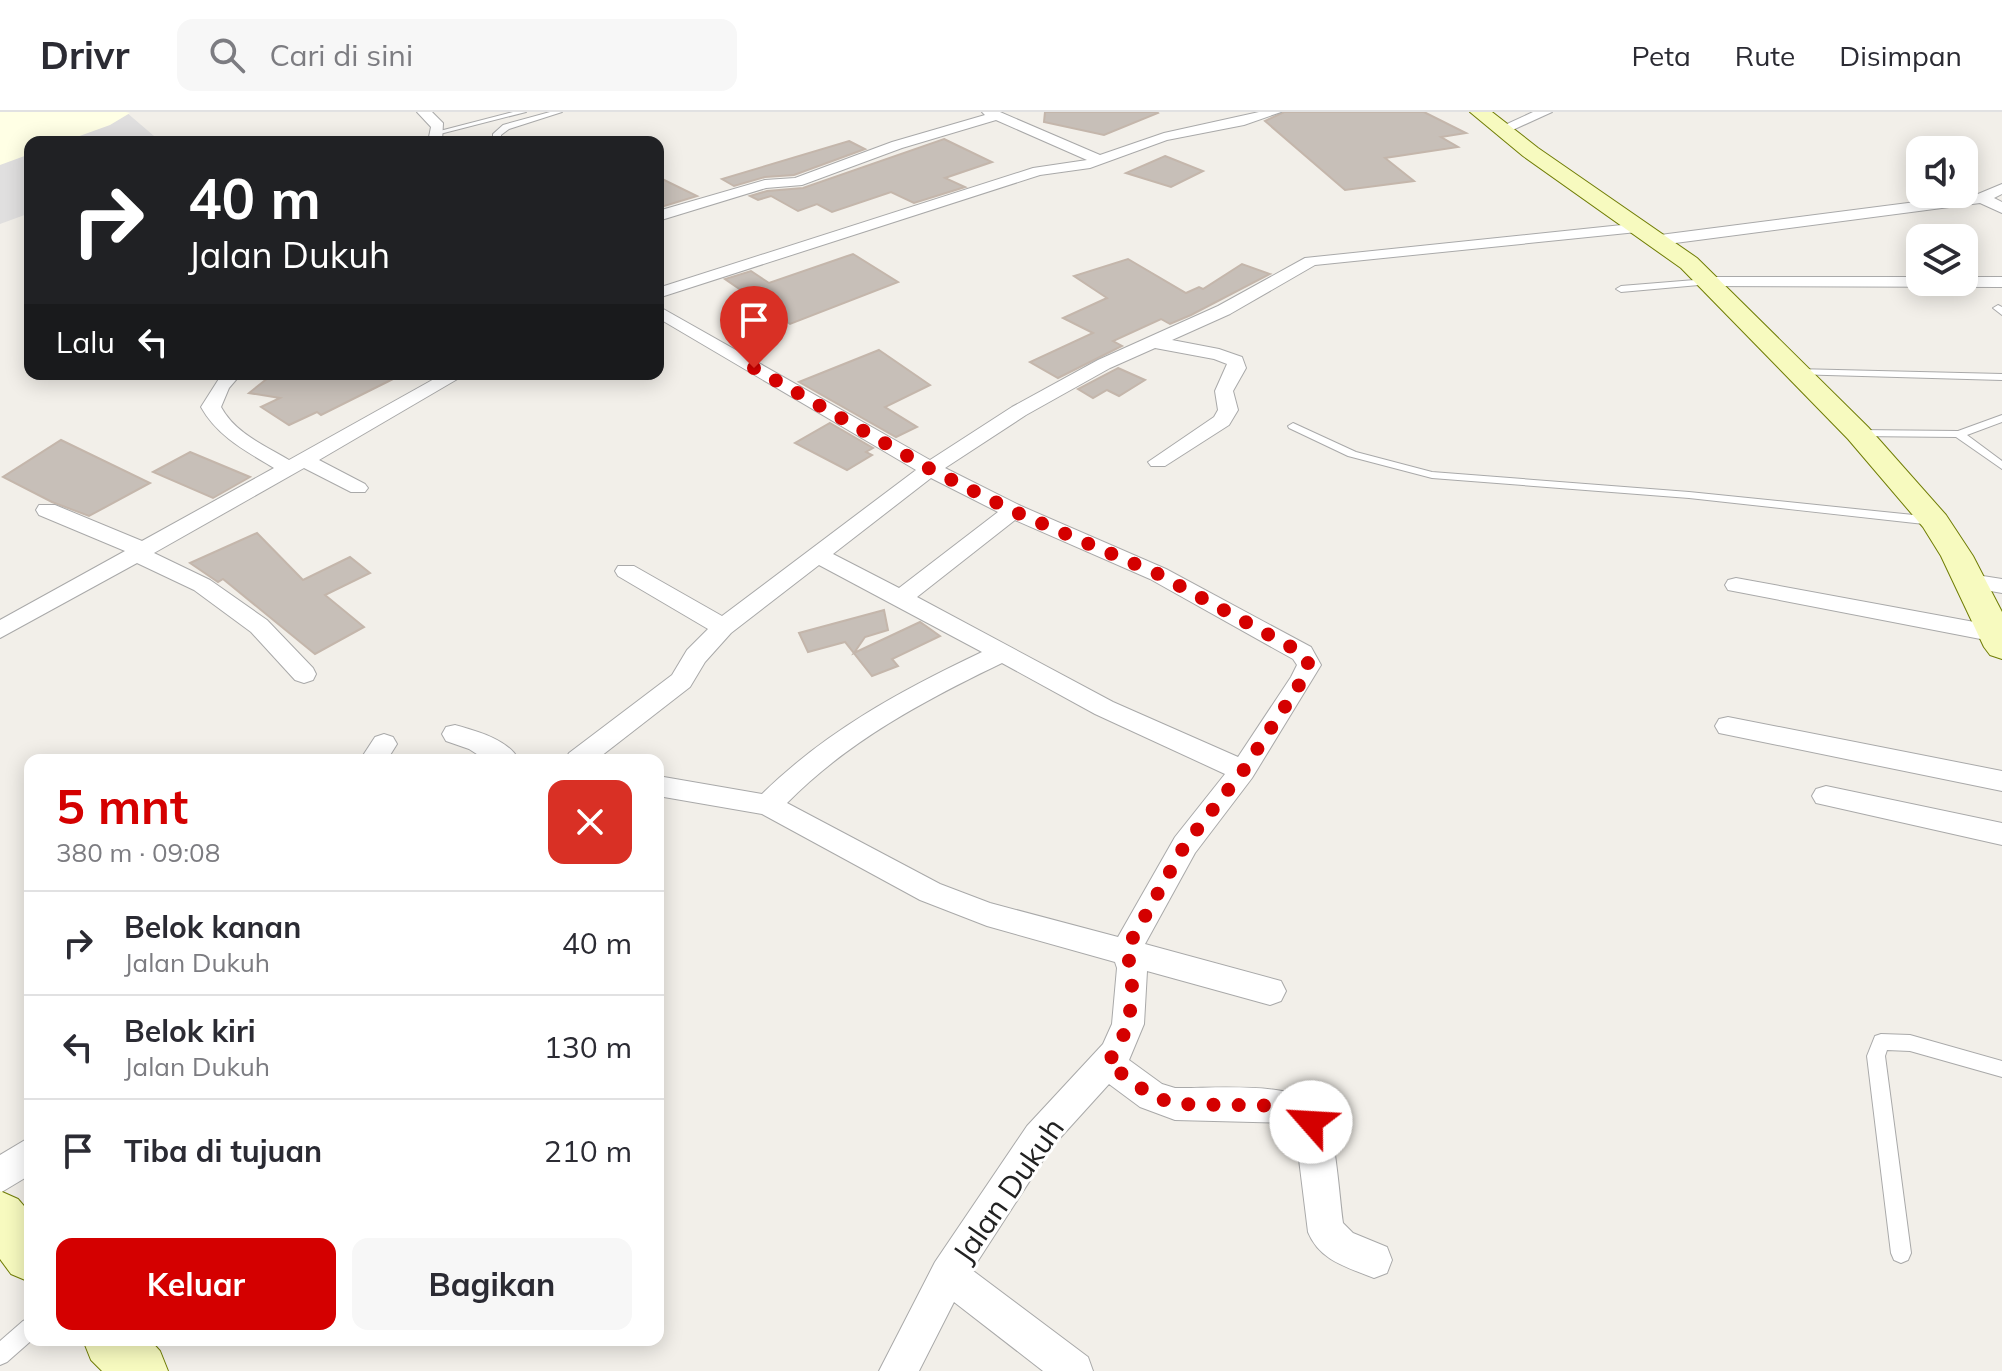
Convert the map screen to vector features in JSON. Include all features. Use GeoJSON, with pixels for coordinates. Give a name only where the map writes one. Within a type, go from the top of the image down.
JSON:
{"type":"FeatureCollection","features":[{"type":"Feature","properties":{"kind":"street"},"geometry":{"type":"LineString","coordinates":[[424,112],[435,120],[436,136]]}},
{"type":"Feature","properties":{"kind":"street"},"geometry":{"type":"LineString","coordinates":[[664,291],[1038,171],[1100,160],[1164,137],[1274,112]]}},
{"type":"Feature","properties":{"kind":"street"},"geometry":{"type":"LineString","coordinates":[[1480,112],[1501,130],[1651,234],[1707,282],[1858,433],[1935,522],[1970,581],[1999,640]]}},
{"type":"Feature","properties":{"kind":"street"},"geometry":{"type":"LineString","coordinates":[[1501,130],[1545,112]]}},
{"type":"Feature","properties":{"kind":"street"},"geometry":{"type":"LineString","coordinates":[[664,214],[765,184],[797,182],[992,114],[1100,160]]}},
{"type":"Feature","properties":{"kind":"street"},"geometry":{"type":"LineString","coordinates":[[586,754],[681,681],[696,656],[723,627],[930,469],[1052,391],[1224,310],[1311,261],[1651,234],[1982,198],[2002,188]]}},
{"type":"Feature","properties":{"kind":"street"},"geometry":{"type":"LineString","coordinates":[[1982,198],[2002,208]]}},
{"type":"Feature","properties":{"kind":"street"},"geometry":{"type":"LineString","coordinates":[[1707,282],[1906,282]]}},
{"type":"Feature","properties":{"kind":"street"},"geometry":{"type":"LineString","coordinates":[[1978,282],[2002,282]]}},
{"type":"Feature","properties":{"kind":"street"},"geometry":{"type":"LineString","coordinates":[[664,314],[930,469],[1013,511],[1158,574],[1302,653],[1309,665],[1303,679],[1243,771],[1185,845],[1126,950]]}},
{"type":"Feature","properties":{"kind":"street"},"geometry":{"type":"LineString","coordinates":[[1152,342],[1219,354],[1236,361],[1237,368],[1224,391],[1228,410],[1222,421],[1158,462]]}},
{"type":"Feature","properties":{"kind":"street"},"geometry":{"type":"LineString","coordinates":[[227,380],[211,407],[224,426],[296,464],[358,488]]}},
{"type":"Feature","properties":{"kind":"street"},"geometry":{"type":"LineString","coordinates":[[0,630],[446,380]]}},
{"type":"Feature","properties":{"kind":"street"},"geometry":{"type":"LineString","coordinates":[[47,510],[140,552],[202,585],[259,626],[304,674]]}},
{"type":"Feature","properties":{"kind":"street"},"geometry":{"type":"LineString","coordinates":[[901,598],[1013,511]]}},
{"type":"Feature","properties":{"kind":"street"},"geometry":{"type":"LineString","coordinates":[[815,554],[1104,708],[1243,771]]}},
{"type":"Feature","properties":{"kind":"street"},"geometry":{"type":"LineString","coordinates":[[626,571],[723,627]]}},
{"type":"Feature","properties":{"kind":"street"},"geometry":{"type":"LineString","coordinates":[[1970,581],[2002,586]]}},
{"type":"Feature","properties":{"kind":"street"},"geometry":{"type":"LineString","coordinates":[[1736,585],[1999,640]]}},
{"type":"Feature","properties":{"kind":"street"},"geometry":{"type":"LineString","coordinates":[[768,805],[815,761],[856,732],[1002,653]]}},
{"type":"Feature","properties":{"kind":"street"},"geometry":{"type":"LineString","coordinates":[[1728,726],[2002,781]]}},
{"type":"Feature","properties":{"kind":"street"},"geometry":{"type":"LineString","coordinates":[[455,734],[478,742],[497,754]]}},
{"type":"Feature","properties":{"kind":"street"},"geometry":{"type":"LineString","coordinates":[[664,787],[768,805],[954,902],[987,914],[1270,991]]}},
{"type":"Feature","properties":{"kind":"street"},"geometry":{"type":"LineString","coordinates":[[1826,796],[2002,834]]}},
{"type":"Feature","properties":{"kind":"street","name":"Jalan Dukuh"},"geometry":{"type":"LineString","coordinates":[[898,1371],[948,1275],[1039,1137],[1115,1054],[1128,1024],[1132,968],[1126,950]]}},
{"type":"Feature","properties":{"kind":"street"},"geometry":{"type":"LineString","coordinates":[[1107,1063],[1152,1096],[1175,1104],[1289,1106],[1303,1111],[1311,1122],[1326,1232],[1340,1246],[1374,1260]]}},
{"type":"Feature","properties":{"kind":"street"},"geometry":{"type":"LineString","coordinates":[[0,1176],[24,1158]]}},
{"type":"Feature","properties":{"kind":"street"},"geometry":{"type":"LineString","coordinates":[[0,1217],[24,1247]]}},
{"type":"Feature","properties":{"kind":"street"},"geometry":{"type":"LineString","coordinates":[[948,1275],[1074,1371]]}},
{"type":"Feature","properties":{"kind":"street"},"geometry":{"type":"LineString","coordinates":[[117,1346],[140,1371]]}},
{"type":"Feature","properties":{"kind":"lane"},"geometry":{"type":"LineString","coordinates":[[443,136],[522,112]]}},
{"type":"Feature","properties":{"kind":"lane"},"geometry":{"type":"LineString","coordinates":[[497,136],[506,127],[558,112]]}},
{"type":"Feature","properties":{"kind":"lane"},"geometry":{"type":"LineString","coordinates":[[1621,289],[1707,282]]}},
{"type":"Feature","properties":{"kind":"lane"},"geometry":{"type":"LineString","coordinates":[[1795,372],[2002,377]]}},
{"type":"Feature","properties":{"kind":"lane"},"geometry":{"type":"LineString","coordinates":[[1858,433],[1959,434],[2002,418]]}},
{"type":"Feature","properties":{"kind":"lane"},"geometry":{"type":"LineString","coordinates":[[1293,426],[1352,454],[1432,475],[1689,495],[1935,522]]}},
{"type":"Feature","properties":{"kind":"lane"},"geometry":{"type":"LineString","coordinates":[[1959,434],[2002,466]]}},
{"type":"Feature","properties":{"kind":"lane"},"geometry":{"type":"LineString","coordinates":[[1901,1253],[1876,1056],[1881,1042],[1910,1043],[2002,1069]]}},
{"type":"Feature","properties":{"kind":"lane"},"geometry":{"type":"LineString","coordinates":[[0,1355],[24,1333]]}},
{"type":"Feature","properties":{"kind":"shaded area"},"geometry":{"type":"Polygon","coordinates":[[[0,112],[126,112],[154,136],[24,136],[24,215],[0,224],[0,112]]]}},
{"type":"Feature","properties":{"kind":"shaded area"},"geometry":{"type":"Polygon","coordinates":[[[0,112],[130,113],[110,125],[80,136],[24,136],[24,156],[0,165],[0,112]]]}},
{"type":"Feature","properties":{"kind":"building"},"geometry":{"type":"Polygon","coordinates":[[[1045,112],[1158,113],[1104,135],[1044,122],[1045,112]]]}},
{"type":"Feature","properties":{"kind":"building"},"geometry":{"type":"Polygon","coordinates":[[[1284,112],[1424,112],[1466,133],[1441,137],[1458,147],[1385,158],[1414,181],[1345,190],[1265,121],[1284,112]]]}},
{"type":"Feature","properties":{"kind":"building"},"geometry":{"type":"Polygon","coordinates":[[[944,139],[992,162],[945,178],[965,187],[914,203],[891,192],[832,212],[817,204],[798,211],[771,196],[758,200],[750,196],[767,191],[803,188],[944,139]]]}},
{"type":"Feature","properties":{"kind":"building"},"geometry":{"type":"Polygon","coordinates":[[[849,141],[865,149],[794,175],[765,177],[734,186],[722,179],[849,141]]]}},
{"type":"Feature","properties":{"kind":"building"},"geometry":{"type":"Polygon","coordinates":[[[1165,156],[1203,171],[1171,187],[1126,173],[1165,156]]]}},
{"type":"Feature","properties":{"kind":"building"},"geometry":{"type":"Polygon","coordinates":[[[664,180],[697,196],[664,206],[664,180]]]}},
{"type":"Feature","properties":{"kind":"building"},"geometry":{"type":"Polygon","coordinates":[[[853,254],[898,282],[790,324],[725,279],[751,271],[769,283],[853,254]]]}},
{"type":"Feature","properties":{"kind":"building"},"geometry":{"type":"Polygon","coordinates":[[[1128,259],[1186,293],[1199,287],[1203,289],[1242,264],[1270,274],[1170,324],[1161,319],[1113,341],[1122,346],[1058,378],[1030,362],[1093,333],[1063,318],[1107,298],[1074,276],[1128,259]]]}},
{"type":"Feature","properties":{"kind":"building"},"geometry":{"type":"Polygon","coordinates":[[[879,350],[930,385],[885,407],[917,427],[896,437],[799,382],[879,350]]]}},
{"type":"Feature","properties":{"kind":"building"},"geometry":{"type":"Polygon","coordinates":[[[1118,368],[1145,380],[1119,396],[1107,390],[1093,398],[1078,389],[1118,368]]]}},
{"type":"Feature","properties":{"kind":"building"},"geometry":{"type":"Polygon","coordinates":[[[265,380],[391,380],[321,415],[317,412],[289,425],[261,407],[280,398],[249,393],[265,380]]]}},
{"type":"Feature","properties":{"kind":"building"},"geometry":{"type":"Polygon","coordinates":[[[830,423],[873,448],[866,452],[872,455],[847,470],[795,443],[830,423]]]}},
{"type":"Feature","properties":{"kind":"building"},"geometry":{"type":"Polygon","coordinates":[[[61,440],[150,483],[89,516],[52,502],[3,477],[61,440]]]}},
{"type":"Feature","properties":{"kind":"building"},"geometry":{"type":"Polygon","coordinates":[[[190,452],[250,477],[213,498],[153,472],[190,452]]]}},
{"type":"Feature","properties":{"kind":"building"},"geometry":{"type":"Polygon","coordinates":[[[257,533],[303,580],[350,557],[370,573],[325,595],[364,627],[315,654],[223,579],[218,582],[190,563],[257,533]]]}},
{"type":"Feature","properties":{"kind":"building"},"geometry":{"type":"Polygon","coordinates":[[[884,610],[888,630],[865,637],[854,653],[920,622],[940,636],[892,659],[898,666],[872,676],[845,642],[808,652],[799,633],[884,610]]]}},
{"type":"Feature","properties":{"kind":"route"},"geometry":{"type":"LineString","coordinates":[[754,368],[930,469],[1013,511],[1158,574],[1302,653],[1309,665],[1303,679],[1243,771],[1185,845],[1126,950],[1132,968],[1128,1024],[1115,1054],[1107,1063],[1152,1096],[1175,1104],[1289,1106],[1303,1111],[1311,1122]]}}]}
